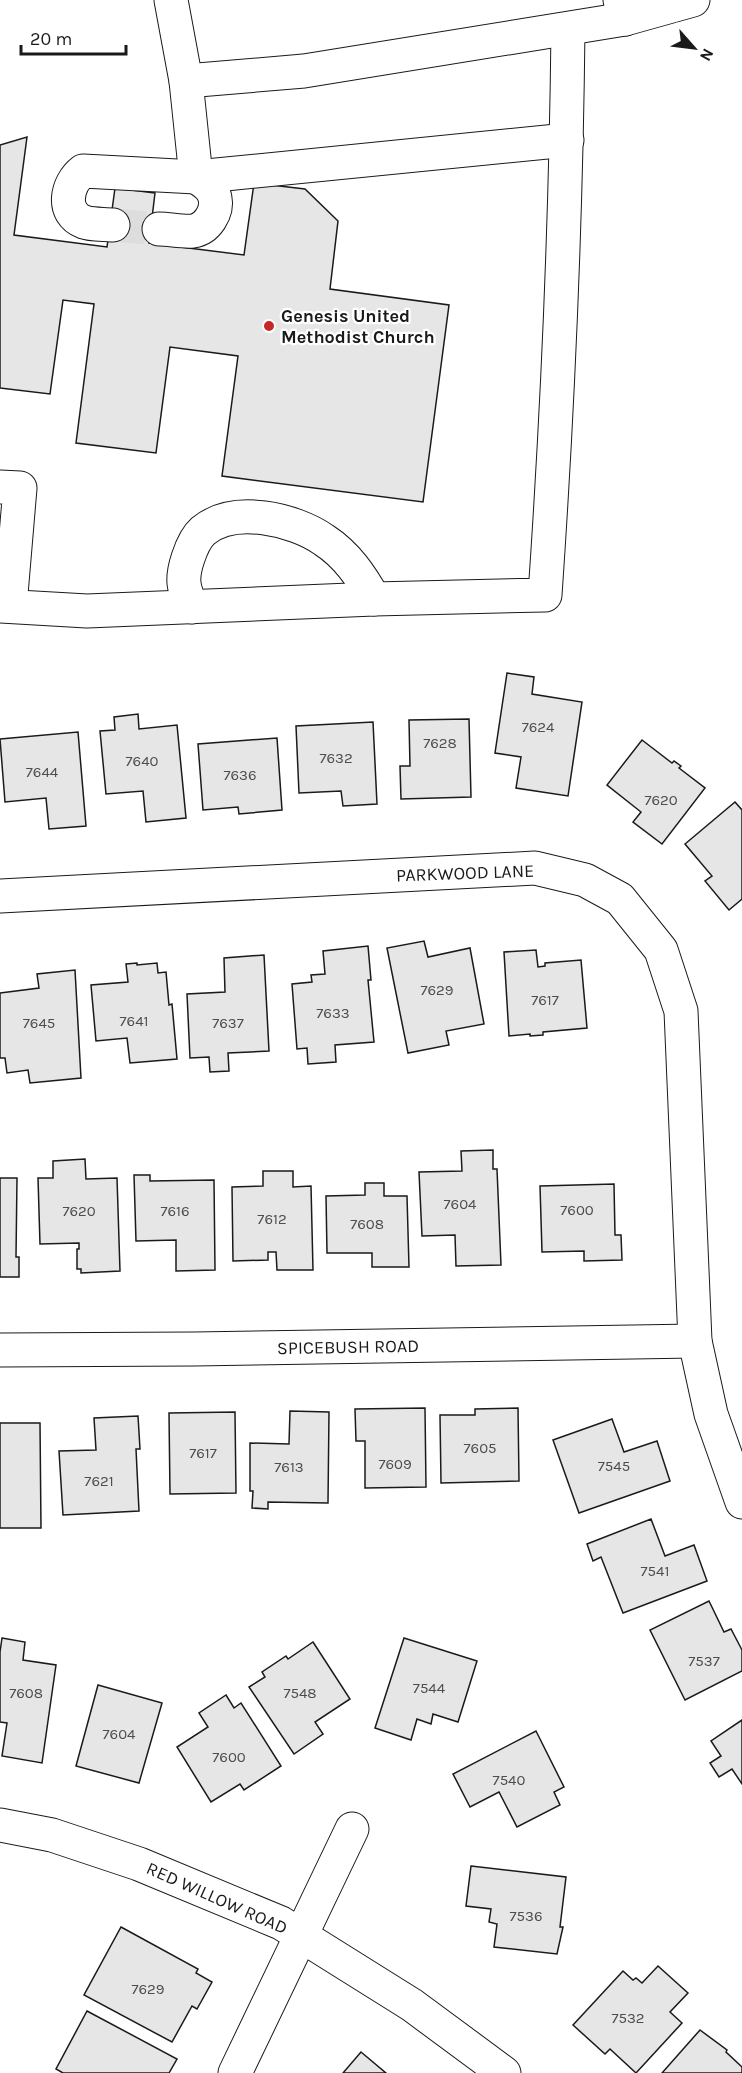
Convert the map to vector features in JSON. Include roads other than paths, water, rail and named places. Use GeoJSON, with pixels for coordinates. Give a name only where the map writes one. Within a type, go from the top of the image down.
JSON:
{"type":"FeatureCollection","features":[{"type":"Feature","properties":{"kind":"street"},"geometry":{"type":"LineString","coordinates":[[171,0],[186,81],[195,177]]}},
{"type":"Feature","properties":{"kind":"street"},"geometry":{"type":"LineString","coordinates":[[186,81],[304,71],[568,29],[623,10],[693,0]]}},
{"type":"Feature","properties":{"kind":"street"},"geometry":{"type":"LineString","coordinates":[[0,487],[20,488],[5,606],[87,611],[374,599],[545,595],[554,458],[567,140],[568,29]]}},
{"type":"Feature","properties":{"kind":"street"},"geometry":{"type":"LineString","coordinates":[[113,225],[84,222],[71,210],[68,195],[70,186],[75,177],[83,171],[195,177],[567,140]]}},
{"type":"Feature","properties":{"kind":"street"},"geometry":{"type":"LineString","coordinates":[[159,229],[194,231],[209,222],[214,213],[215,198],[205,183],[195,177]]}},
{"type":"Feature","properties":{"kind":"street"},"geometry":{"type":"LineString","coordinates":[[192,607],[184,590],[183,577],[192,545],[203,531],[222,521],[242,517],[270,519],[297,526],[323,539],[343,555],[360,575],[374,599]]}},
{"type":"Feature","properties":{"kind":"street","name":"PARKWOOD LANE"},"geometry":{"type":"LineString","coordinates":[[0,896],[535,868],[585,880],[620,899],[661,950],[681,1011],[695,1341],[711,1414],[742,1502]]}},
{"type":"Feature","properties":{"kind":"street","name":"SPICEBUSH ROAD"},"geometry":{"type":"LineString","coordinates":[[0,1350],[695,1341]]}},
{"type":"Feature","properties":{"kind":"street","name":"RED WILLOW ROAD"},"geometry":{"type":"LineString","coordinates":[[0,1826],[52,1835],[139,1864],[281,1923],[412,2005],[504,2073]]}},
{"type":"Feature","properties":{"kind":"street"},"geometry":{"type":"LineString","coordinates":[[235,2073],[352,1830]]}},
{"type":"Feature","properties":{"kind":"tunnel"},"geometry":{"type":"LineString","coordinates":[[113,225],[159,229]]}},
{"type":"Feature","properties":{"kind":"place","name":"Genesis United Methodist Church"},"geometry":{"type":"Point","coordinates":[269,326]}}]}
